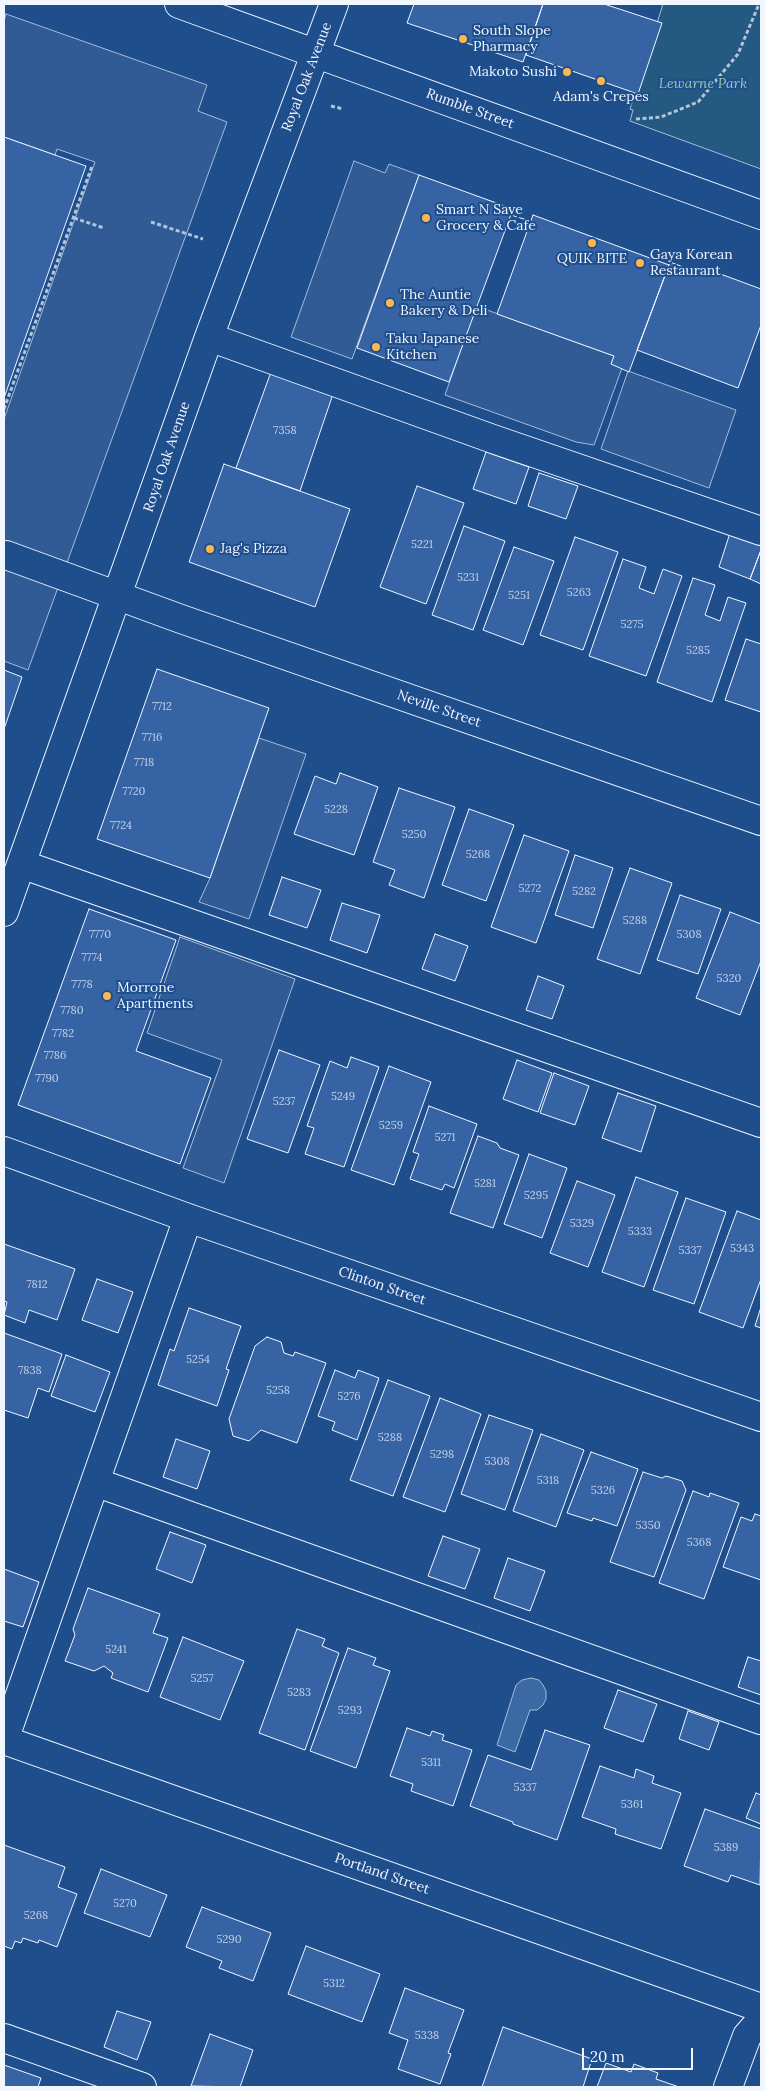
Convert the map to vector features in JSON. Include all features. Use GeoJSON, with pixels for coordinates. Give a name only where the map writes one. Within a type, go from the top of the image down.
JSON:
{"type":"FeatureCollection","features":[{"type":"Feature","properties":{"kind":"street","name":"Rumble Street"},"geometry":{"type":"LineString","coordinates":[[179,4],[761,215]]}},
{"type":"Feature","properties":{"kind":"street","name":"Royal Oak Avenue"},"geometry":{"type":"LineString","coordinates":[[4,912],[209,337],[334,4]]}},
{"type":"Feature","properties":{"kind":"street"},"geometry":{"type":"LineString","coordinates":[[209,337],[493,439],[761,531]]}},
{"type":"Feature","properties":{"kind":"street","name":"Neville Street"},"geometry":{"type":"LineString","coordinates":[[6,555],[761,821]]}},
{"type":"Feature","properties":{"kind":"street"},"geometry":{"type":"LineString","coordinates":[[21,864],[761,1123]]}},
{"type":"Feature","properties":{"kind":"street","name":"Clinton Street"},"geometry":{"type":"LineString","coordinates":[[4,1151],[188,1218],[761,1417]]}},
{"type":"Feature","properties":{"kind":"street"},"geometry":{"type":"LineString","coordinates":[[4,1740],[188,1218]]}},
{"type":"Feature","properties":{"kind":"street"},"geometry":{"type":"LineString","coordinates":[[95,1482],[761,1720]]}},
{"type":"Feature","properties":{"kind":"street","name":"Portland Street"},"geometry":{"type":"LineString","coordinates":[[4,1740],[761,2008]]}},
{"type":"Feature","properties":{"kind":"street"},"geometry":{"type":"LineString","coordinates":[[728,2087],[747,2036],[761,2020]]}},
{"type":"Feature","properties":{"kind":"street"},"geometry":{"type":"LineString","coordinates":[[4,2038],[142,2087]]}},
{"type":"Feature","properties":{"kind":"path"},"geometry":{"type":"LineString","coordinates":[[636,118],[661,117],[698,102],[738,54],[759,4]]}},
{"type":"Feature","properties":{"kind":"path"},"geometry":{"type":"LineString","coordinates":[[4,409],[92,166]]}},
{"type":"Feature","properties":{"kind":"path"},"geometry":{"type":"LineString","coordinates":[[74,218],[104,228]]}},
{"type":"Feature","properties":{"kind":"path"},"geometry":{"type":"LineString","coordinates":[[152,222],[203,239]]}},
{"type":"Feature","properties":{"kind":"green space","name":"Lewarne Park"},"geometry":{"type":"Polygon","coordinates":[[[663,4],[761,4],[761,169],[630,121],[633,110],[630,109],[663,4]]]}},
{"type":"Feature","properties":{"kind":"shaded area"},"geometry":{"type":"Polygon","coordinates":[[[6,14],[207,85],[198,111],[227,122],[28,670],[4,661],[4,419],[95,162],[57,149],[55,155],[4,137],[4,21],[6,14]]]}},
{"type":"Feature","properties":{"kind":"shaded area"},"geometry":{"type":"Polygon","coordinates":[[[354,161],[385,173],[389,164],[419,175],[352,359],[291,337],[354,161]]]}},
{"type":"Feature","properties":{"kind":"shaded area"},"geometry":{"type":"Polygon","coordinates":[[[476,306],[614,356],[611,364],[622,368],[594,445],[576,442],[445,395],[476,306]]]}},
{"type":"Feature","properties":{"kind":"shaded area"},"geometry":{"type":"Polygon","coordinates":[[[628,371],[736,410],[709,488],[601,449],[628,371]]]}},
{"type":"Feature","properties":{"kind":"shaded area"},"geometry":{"type":"Polygon","coordinates":[[[259,738],[306,754],[249,919],[199,902],[210,878],[259,738]]]}},
{"type":"Feature","properties":{"kind":"shaded area"},"geometry":{"type":"Polygon","coordinates":[[[180,937],[295,979],[224,1183],[183,1168],[222,1060],[147,1033],[180,937]]]}},
{"type":"Feature","properties":{"kind":"shaded area"},"geometry":{"type":"Polygon","coordinates":[[[531,1678],[539,1680],[543,1685],[546,1691],[546,1699],[537,1710],[530,1710],[515,1752],[497,1745],[516,1685],[522,1680],[531,1678]]]}},
{"type":"Feature","properties":{"kind":"building"},"geometry":{"type":"Polygon","coordinates":[[[414,4],[543,4],[523,62],[407,23],[414,4]]]}},
{"type":"Feature","properties":{"kind":"building"},"geometry":{"type":"Polygon","coordinates":[[[543,4],[604,4],[662,23],[638,94],[526,55],[543,4]]]}},
{"type":"Feature","properties":{"kind":"building"},"geometry":{"type":"Polygon","coordinates":[[[4,137],[86,166],[4,398],[4,137]]]}},
{"type":"Feature","properties":{"kind":"building"},"geometry":{"type":"Polygon","coordinates":[[[419,175],[513,209],[449,382],[357,348],[419,175]]]}},
{"type":"Feature","properties":{"kind":"building"},"geometry":{"type":"Polygon","coordinates":[[[533,215],[669,265],[629,372],[611,364],[614,356],[497,314],[533,215]]]}},
{"type":"Feature","properties":{"kind":"building"},"geometry":{"type":"Polygon","coordinates":[[[670,262],[704,275],[707,269],[761,289],[761,325],[738,388],[637,350],[670,262]]]}},
{"type":"Feature","properties":{"kind":"building"},"geometry":{"type":"Polygon","coordinates":[[[271,372],[333,394],[300,491],[236,468],[271,372]]]}},
{"type":"Feature","properties":{"kind":"building"},"geometry":{"type":"Polygon","coordinates":[[[486,452],[529,467],[516,504],[473,489],[486,452]]]}},
{"type":"Feature","properties":{"kind":"building"},"geometry":{"type":"Polygon","coordinates":[[[224,464],[350,509],[315,607],[189,562],[224,464]]]}},
{"type":"Feature","properties":{"kind":"building"},"geometry":{"type":"Polygon","coordinates":[[[539,473],[578,486],[566,519],[528,506],[539,473]]]}},
{"type":"Feature","properties":{"kind":"building"},"geometry":{"type":"Polygon","coordinates":[[[417,486],[464,503],[426,604],[380,587],[417,486]]]}},
{"type":"Feature","properties":{"kind":"building"},"geometry":{"type":"Polygon","coordinates":[[[464,526],[505,541],[473,630],[432,615],[464,526]]]}},
{"type":"Feature","properties":{"kind":"building"},"geometry":{"type":"Polygon","coordinates":[[[730,533],[761,544],[761,550],[750,579],[719,567],[730,533]]]}},
{"type":"Feature","properties":{"kind":"building"},"geometry":{"type":"Polygon","coordinates":[[[575,537],[618,552],[583,650],[540,635],[575,537]]]}},
{"type":"Feature","properties":{"kind":"building"},"geometry":{"type":"Polygon","coordinates":[[[514,547],[554,561],[523,645],[483,630],[514,547]]]}},
{"type":"Feature","properties":{"kind":"building"},"geometry":{"type":"Polygon","coordinates":[[[761,550],[761,584],[750,579],[761,550]]]}},
{"type":"Feature","properties":{"kind":"building"},"geometry":{"type":"Polygon","coordinates":[[[623,559],[646,567],[639,588],[654,594],[663,569],[682,576],[646,676],[589,656],[623,559]]]}},
{"type":"Feature","properties":{"kind":"building"},"geometry":{"type":"Polygon","coordinates":[[[693,578],[715,585],[705,615],[720,621],[728,597],[746,603],[712,702],[657,682],[693,578]]]}},
{"type":"Feature","properties":{"kind":"building"},"geometry":{"type":"Polygon","coordinates":[[[746,639],[761,644],[761,712],[725,700],[746,639]]]}},
{"type":"Feature","properties":{"kind":"building"},"geometry":{"type":"Polygon","coordinates":[[[157,669],[269,708],[210,878],[97,839],[157,669]]]}},
{"type":"Feature","properties":{"kind":"building"},"geometry":{"type":"Polygon","coordinates":[[[4,670],[22,677],[4,729],[4,670]]]}},
{"type":"Feature","properties":{"kind":"building"},"geometry":{"type":"Polygon","coordinates":[[[340,773],[378,787],[354,855],[294,834],[315,776],[336,784],[340,773]]]}},
{"type":"Feature","properties":{"kind":"building"},"geometry":{"type":"Polygon","coordinates":[[[399,788],[455,807],[424,898],[389,885],[395,870],[373,862],[399,788]]]}},
{"type":"Feature","properties":{"kind":"building"},"geometry":{"type":"Polygon","coordinates":[[[469,809],[514,825],[486,901],[442,885],[469,809]]]}},
{"type":"Feature","properties":{"kind":"building"},"geometry":{"type":"Polygon","coordinates":[[[524,835],[569,851],[536,943],[491,927],[524,835]]]}},
{"type":"Feature","properties":{"kind":"building"},"geometry":{"type":"Polygon","coordinates":[[[575,855],[613,868],[593,928],[555,915],[575,855]]]}},
{"type":"Feature","properties":{"kind":"building"},"geometry":{"type":"Polygon","coordinates":[[[630,868],[672,883],[640,974],[597,959],[630,868]]]}},
{"type":"Feature","properties":{"kind":"building"},"geometry":{"type":"Polygon","coordinates":[[[282,877],[321,890],[307,928],[269,915],[282,877]]]}},
{"type":"Feature","properties":{"kind":"building"},"geometry":{"type":"Polygon","coordinates":[[[680,895],[721,909],[698,974],[657,960],[680,895]]]}},
{"type":"Feature","properties":{"kind":"building"},"geometry":{"type":"Polygon","coordinates":[[[342,903],[380,915],[367,953],[330,940],[342,903]]]}},
{"type":"Feature","properties":{"kind":"building","name":"Morrone Apartments"},"geometry":{"type":"Polygon","coordinates":[[[89,909],[176,940],[136,1051],[211,1078],[180,1164],[18,1105],[89,909]]]}},
{"type":"Feature","properties":{"kind":"building"},"geometry":{"type":"Polygon","coordinates":[[[730,912],[761,924],[761,961],[740,1015],[696,998],[730,912]]]}},
{"type":"Feature","properties":{"kind":"building"},"geometry":{"type":"Polygon","coordinates":[[[435,934],[468,946],[455,981],[422,969],[435,934]]]}},
{"type":"Feature","properties":{"kind":"building"},"geometry":{"type":"Polygon","coordinates":[[[538,976],[564,986],[552,1019],[526,1010],[538,976]]]}},
{"type":"Feature","properties":{"kind":"building"},"geometry":{"type":"Polygon","coordinates":[[[279,1050],[320,1065],[288,1153],[247,1139],[279,1050]]]}},
{"type":"Feature","properties":{"kind":"building"},"geometry":{"type":"Polygon","coordinates":[[[351,1057],[379,1067],[344,1167],[305,1154],[314,1128],[307,1126],[330,1061],[347,1068],[351,1057]]]}},
{"type":"Feature","properties":{"kind":"building"},"geometry":{"type":"Polygon","coordinates":[[[517,1060],[552,1073],[538,1112],[503,1099],[517,1060]]]}},
{"type":"Feature","properties":{"kind":"building"},"geometry":{"type":"Polygon","coordinates":[[[389,1066],[431,1082],[394,1185],[351,1170],[389,1066]]]}},
{"type":"Feature","properties":{"kind":"building"},"geometry":{"type":"Polygon","coordinates":[[[554,1073],[589,1086],[575,1125],[540,1113],[554,1073]]]}},
{"type":"Feature","properties":{"kind":"building"},"geometry":{"type":"Polygon","coordinates":[[[618,1093],[656,1106],[641,1152],[602,1138],[618,1093]]]}},
{"type":"Feature","properties":{"kind":"building"},"geometry":{"type":"Polygon","coordinates":[[[429,1106],[477,1124],[454,1188],[445,1184],[442,1190],[410,1179],[419,1154],[413,1152],[429,1106]]]}},
{"type":"Feature","properties":{"kind":"building"},"geometry":{"type":"Polygon","coordinates":[[[478,1136],[497,1143],[500,1148],[519,1155],[493,1228],[450,1213],[478,1136]]]}},
{"type":"Feature","properties":{"kind":"building"},"geometry":{"type":"Polygon","coordinates":[[[529,1154],[567,1168],[542,1238],[504,1224],[529,1154]]]}},
{"type":"Feature","properties":{"kind":"building"},"geometry":{"type":"Polygon","coordinates":[[[636,1177],[678,1192],[644,1287],[602,1272],[636,1177]]]}},
{"type":"Feature","properties":{"kind":"building"},"geometry":{"type":"Polygon","coordinates":[[[577,1181],[615,1195],[588,1267],[550,1253],[577,1181]]]}},
{"type":"Feature","properties":{"kind":"building"},"geometry":{"type":"Polygon","coordinates":[[[686,1198],[726,1212],[694,1304],[653,1290],[686,1198]]]}},
{"type":"Feature","properties":{"kind":"building"},"geometry":{"type":"Polygon","coordinates":[[[737,1211],[761,1220],[761,1279],[743,1328],[699,1312],[737,1211]]]}},
{"type":"Feature","properties":{"kind":"building"},"geometry":{"type":"Polygon","coordinates":[[[4,1244],[75,1269],[57,1320],[29,1310],[25,1323],[4,1315],[7,1302],[4,1301],[4,1244]]]}},
{"type":"Feature","properties":{"kind":"building"},"geometry":{"type":"Polygon","coordinates":[[[97,1279],[133,1292],[118,1333],[82,1320],[97,1279]]]}},
{"type":"Feature","properties":{"kind":"building"},"geometry":{"type":"Polygon","coordinates":[[[761,1307],[761,1328],[755,1326],[761,1307]]]}},
{"type":"Feature","properties":{"kind":"building"},"geometry":{"type":"Polygon","coordinates":[[[189,1308],[241,1326],[226,1369],[229,1370],[217,1406],[158,1385],[170,1349],[174,1351],[189,1308]]]}},
{"type":"Feature","properties":{"kind":"building"},"geometry":{"type":"Polygon","coordinates":[[[4,1333],[62,1354],[49,1392],[38,1388],[28,1418],[4,1410],[4,1333]]]}},
{"type":"Feature","properties":{"kind":"building"},"geometry":{"type":"Polygon","coordinates":[[[267,1337],[281,1342],[284,1353],[293,1356],[295,1352],[326,1363],[297,1443],[261,1430],[249,1441],[233,1436],[229,1419],[255,1346],[267,1337]]]}},
{"type":"Feature","properties":{"kind":"building"},"geometry":{"type":"Polygon","coordinates":[[[66,1355],[110,1372],[95,1412],[51,1396],[66,1355]]]}},
{"type":"Feature","properties":{"kind":"building"},"geometry":{"type":"Polygon","coordinates":[[[335,1370],[355,1378],[358,1370],[379,1378],[357,1440],[332,1430],[335,1422],[318,1416],[335,1370]]]}},
{"type":"Feature","properties":{"kind":"building"},"geometry":{"type":"Polygon","coordinates":[[[388,1380],[430,1396],[393,1496],[350,1480],[388,1380]]]}},
{"type":"Feature","properties":{"kind":"building"},"geometry":{"type":"Polygon","coordinates":[[[440,1398],[481,1414],[445,1512],[403,1497],[440,1398]]]}},
{"type":"Feature","properties":{"kind":"building"},"geometry":{"type":"Polygon","coordinates":[[[489,1415],[533,1430],[505,1510],[461,1494],[489,1415]]]}},
{"type":"Feature","properties":{"kind":"building"},"geometry":{"type":"Polygon","coordinates":[[[541,1434],[584,1450],[556,1527],[513,1511],[541,1434]]]}},
{"type":"Feature","properties":{"kind":"building"},"geometry":{"type":"Polygon","coordinates":[[[176,1439],[210,1451],[197,1489],[163,1477],[176,1439]]]}},
{"type":"Feature","properties":{"kind":"building"},"geometry":{"type":"Polygon","coordinates":[[[591,1452],[638,1469],[617,1526],[593,1518],[592,1521],[567,1513],[591,1452]]]}},
{"type":"Feature","properties":{"kind":"building"},"geometry":{"type":"Polygon","coordinates":[[[643,1472],[662,1478],[666,1476],[682,1481],[686,1490],[654,1577],[610,1562],[643,1472]]]}},
{"type":"Feature","properties":{"kind":"building"},"geometry":{"type":"Polygon","coordinates":[[[693,1491],[709,1497],[710,1493],[739,1503],[704,1599],[659,1583],[693,1491]]]}},
{"type":"Feature","properties":{"kind":"building"},"geometry":{"type":"Polygon","coordinates":[[[755,1514],[761,1516],[761,1580],[723,1567],[741,1517],[752,1521],[755,1514]]]}},
{"type":"Feature","properties":{"kind":"building"},"geometry":{"type":"Polygon","coordinates":[[[170,1532],[206,1545],[192,1583],[156,1569],[170,1532]]]}},
{"type":"Feature","properties":{"kind":"building"},"geometry":{"type":"Polygon","coordinates":[[[443,1536],[480,1549],[465,1589],[428,1576],[443,1536]]]}},
{"type":"Feature","properties":{"kind":"building"},"geometry":{"type":"Polygon","coordinates":[[[508,1558],[545,1571],[530,1611],[494,1598],[508,1558]]]}},
{"type":"Feature","properties":{"kind":"building"},"geometry":{"type":"Polygon","coordinates":[[[4,1569],[39,1582],[23,1627],[4,1621],[4,1569]]]}},
{"type":"Feature","properties":{"kind":"building"},"geometry":{"type":"Polygon","coordinates":[[[88,1588],[160,1614],[153,1633],[168,1638],[148,1692],[111,1678],[113,1673],[104,1666],[94,1671],[65,1661],[75,1635],[73,1629],[88,1588]]]}},
{"type":"Feature","properties":{"kind":"building"},"geometry":{"type":"Polygon","coordinates":[[[297,1629],[325,1639],[322,1646],[339,1653],[305,1750],[259,1733],[297,1629]]]}},
{"type":"Feature","properties":{"kind":"building"},"geometry":{"type":"Polygon","coordinates":[[[183,1637],[244,1661],[220,1720],[160,1697],[183,1637]]]}},
{"type":"Feature","properties":{"kind":"building"},"geometry":{"type":"Polygon","coordinates":[[[348,1648],[376,1658],[373,1665],[390,1671],[356,1768],[310,1751],[348,1648]]]}},
{"type":"Feature","properties":{"kind":"building"},"geometry":{"type":"Polygon","coordinates":[[[748,1657],[761,1661],[761,1695],[738,1687],[748,1657]]]}},
{"type":"Feature","properties":{"kind":"building"},"geometry":{"type":"Polygon","coordinates":[[[618,1690],[657,1704],[643,1742],[604,1728],[618,1690]]]}},
{"type":"Feature","properties":{"kind":"building"},"geometry":{"type":"Polygon","coordinates":[[[688,1711],[719,1722],[709,1750],[679,1739],[688,1711]]]}},
{"type":"Feature","properties":{"kind":"building"},"geometry":{"type":"Polygon","coordinates":[[[407,1728],[430,1736],[432,1731],[444,1735],[442,1740],[472,1750],[453,1806],[411,1791],[413,1784],[390,1776],[407,1728]]]}},
{"type":"Feature","properties":{"kind":"building"},"geometry":{"type":"Polygon","coordinates":[[[545,1730],[590,1745],[557,1840],[470,1806],[488,1755],[531,1770],[545,1730]]]}},
{"type":"Feature","properties":{"kind":"building"},"geometry":{"type":"Polygon","coordinates":[[[600,1766],[634,1778],[636,1769],[654,1776],[652,1783],[681,1793],[661,1849],[615,1834],[616,1829],[582,1817],[600,1766]]]}},
{"type":"Feature","properties":{"kind":"building"},"geometry":{"type":"Polygon","coordinates":[[[756,1793],[761,1795],[761,1824],[746,1818],[756,1793]]]}},
{"type":"Feature","properties":{"kind":"building"},"geometry":{"type":"Polygon","coordinates":[[[705,1809],[761,1829],[760,1885],[731,1875],[728,1882],[684,1866],[705,1809]]]}},
{"type":"Feature","properties":{"kind":"building"},"geometry":{"type":"Polygon","coordinates":[[[4,1845],[65,1867],[58,1887],[77,1894],[57,1947],[39,1940],[38,1943],[23,1938],[21,1943],[15,1941],[12,1949],[4,1946],[4,1845]]]}},
{"type":"Feature","properties":{"kind":"building"},"geometry":{"type":"Polygon","coordinates":[[[101,1869],[167,1895],[150,1937],[84,1913],[101,1869]]]}},
{"type":"Feature","properties":{"kind":"building"},"geometry":{"type":"Polygon","coordinates":[[[202,1907],[271,1933],[253,1981],[219,1968],[222,1961],[186,1947],[202,1907]]]}},
{"type":"Feature","properties":{"kind":"building"},"geometry":{"type":"Polygon","coordinates":[[[306,1946],[380,1974],[362,2022],[288,1994],[306,1946]]]}},
{"type":"Feature","properties":{"kind":"building"},"geometry":{"type":"Polygon","coordinates":[[[405,1988],[464,2010],[448,2053],[451,2054],[440,2084],[398,2069],[408,2040],[389,2033],[405,1988]]]}},
{"type":"Feature","properties":{"kind":"building"},"geometry":{"type":"Polygon","coordinates":[[[117,2011],[151,2022],[137,2060],[104,2047],[117,2011]]]}},
{"type":"Feature","properties":{"kind":"building"},"geometry":{"type":"Polygon","coordinates":[[[503,2027],[592,2059],[583,2087],[482,2087],[503,2027]]]}},
{"type":"Feature","properties":{"kind":"building"},"geometry":{"type":"Polygon","coordinates":[[[210,2034],[253,2050],[240,2087],[191,2086],[210,2034]]]}},
{"type":"Feature","properties":{"kind":"building"},"geometry":{"type":"Polygon","coordinates":[[[606,2063],[631,2072],[634,2064],[658,2073],[656,2079],[679,2087],[597,2087],[606,2063]]]}},
{"type":"Feature","properties":{"kind":"building"},"geometry":{"type":"Polygon","coordinates":[[[4,2065],[41,2078],[38,2087],[4,2087],[4,2065]]]}},
{"type":"Feature","properties":{"kind":"fence"},"geometry":{"type":"LineString","coordinates":[[511,215],[530,221]]}},
{"type":"Feature","properties":{"kind":"place","name":"South Slope Pharmacy"},"geometry":{"type":"Point","coordinates":[463,39]}},
{"type":"Feature","properties":{"kind":"place","name":"Makoto Sushi"},"geometry":{"type":"Point","coordinates":[567,72]}},
{"type":"Feature","properties":{"kind":"place","name":"Adam's Crepes"},"geometry":{"type":"Point","coordinates":[601,81]}},
{"type":"Feature","properties":{"kind":"place","name":"Smart N Save Grocery & Cafe"},"geometry":{"type":"Point","coordinates":[426,218]}},
{"type":"Feature","properties":{"kind":"place","name":"QUIK BITE"},"geometry":{"type":"Point","coordinates":[592,243]}},
{"type":"Feature","properties":{"kind":"place","name":"Gaya Korean Restaurant"},"geometry":{"type":"Point","coordinates":[640,263]}},
{"type":"Feature","properties":{"kind":"place","name":"The Auntie Bakery & Deli"},"geometry":{"type":"Point","coordinates":[390,303]}},
{"type":"Feature","properties":{"kind":"place","name":"Taku Japanese Kitchen"},"geometry":{"type":"Point","coordinates":[376,347]}},
{"type":"Feature","properties":{"kind":"place","name":"Jag's Pizza"},"geometry":{"type":"Point","coordinates":[210,549]}},
{"type":"Feature","properties":{"kind":"place","name":"Morrone Apartments"},"geometry":{"type":"Point","coordinates":[107,996]}}]}
